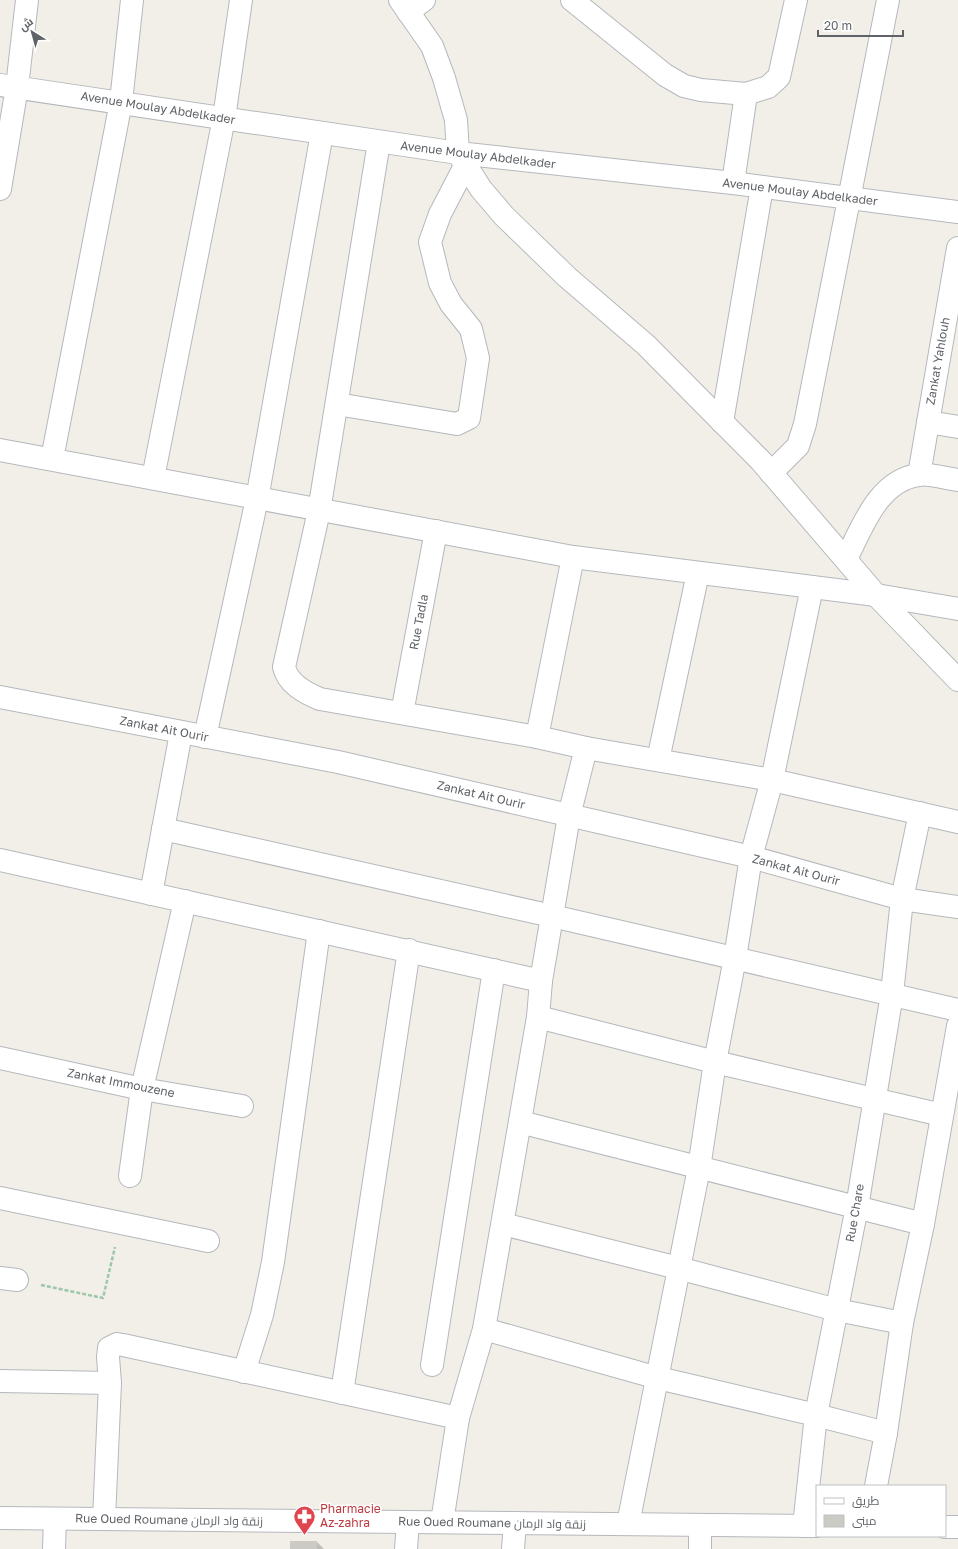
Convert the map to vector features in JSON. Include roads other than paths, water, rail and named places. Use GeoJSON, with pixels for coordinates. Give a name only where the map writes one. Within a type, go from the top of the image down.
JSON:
{"type":"FeatureCollection","features":[{"type":"Feature","properties":{"kind":"street"},"geometry":{"type":"LineString","coordinates":[[0,189],[9,86],[27,0]]}},
{"type":"Feature","properties":{"kind":"street"},"geometry":{"type":"LineString","coordinates":[[52,459],[121,102],[132,0]]}},
{"type":"Feature","properties":{"kind":"street"},"geometry":{"type":"LineString","coordinates":[[153,478],[224,118],[241,0]]}},
{"type":"Feature","properties":{"kind":"street"},"geometry":{"type":"LineString","coordinates":[[572,0],[665,75],[684,86],[700,90],[746,94],[768,87],[779,76],[796,0]]}},
{"type":"Feature","properties":{"kind":"street"},"geometry":{"type":"LineString","coordinates":[[771,473],[798,446],[805,424],[888,0]]}},
{"type":"Feature","properties":{"kind":"street"},"geometry":{"type":"LineString","coordinates":[[411,4],[432,46],[444,78],[456,120],[462,160],[481,189],[504,216],[567,277],[646,345],[722,422],[771,473],[876,595],[958,680]]}},
{"type":"Feature","properties":{"kind":"street","name":"Avenue Moulay Abdelkader"},"geometry":{"type":"LineString","coordinates":[[9,86],[379,142],[462,160],[733,183],[958,212]]}},
{"type":"Feature","properties":{"kind":"street"},"geometry":{"type":"LineString","coordinates":[[733,183],[746,94]]}},
{"type":"Feature","properties":{"kind":"street"},"geometry":{"type":"LineString","coordinates":[[205,737],[257,499],[322,133]]}},
{"type":"Feature","properties":{"kind":"street"},"geometry":{"type":"LineString","coordinates":[[379,142],[319,511],[284,667],[285,673],[289,678],[301,689],[320,699],[537,737],[586,748],[772,780],[958,822]]}},
{"type":"Feature","properties":{"kind":"street"},"geometry":{"type":"LineString","coordinates":[[337,404],[457,424],[469,418],[478,358],[471,328],[452,304],[440,283],[430,242],[462,160]]}},
{"type":"Feature","properties":{"kind":"street"},"geometry":{"type":"LineString","coordinates":[[722,422],[762,187]]}},
{"type":"Feature","properties":{"kind":"street","name":"Zankat Yahlouh"},"geometry":{"type":"LineString","coordinates":[[919,474],[958,248]]}},
{"type":"Feature","properties":{"kind":"street"},"geometry":{"type":"LineString","coordinates":[[928,422],[958,427]]}},
{"type":"Feature","properties":{"kind":"street"},"geometry":{"type":"LineString","coordinates":[[0,450],[153,478],[319,511],[573,556],[876,595],[958,609]]}},
{"type":"Feature","properties":{"kind":"street"},"geometry":{"type":"LineString","coordinates":[[846,559],[873,506],[894,484],[919,474],[958,480]]}},
{"type":"Feature","properties":{"kind":"street","name":"Rue Tadla"},"geometry":{"type":"LineString","coordinates":[[402,713],[436,531]]}},
{"type":"Feature","properties":{"kind":"street"},"geometry":{"type":"LineString","coordinates":[[537,737],[573,556]]}},
{"type":"Feature","properties":{"kind":"street"},"geometry":{"type":"LineString","coordinates":[[658,760],[698,573]]}},
{"type":"Feature","properties":{"kind":"street"},"geometry":{"type":"LineString","coordinates":[[628,1524],[699,1168],[715,1062],[735,958],[751,857],[772,780],[812,587]]}},
{"type":"Feature","properties":{"kind":"street","name":"Zankat Ait Ourir"},"geometry":{"type":"LineString","coordinates":[[0,697],[338,762],[751,857],[902,899],[958,907]]}},
{"type":"Feature","properties":{"kind":"street"},"geometry":{"type":"LineString","coordinates":[[151,894],[182,733]]}},
{"type":"Feature","properties":{"kind":"street"},"geometry":{"type":"LineString","coordinates":[[442,1522],[458,1418],[484,1329],[538,1017],[541,981],[569,816],[586,748]]}},
{"type":"Feature","properties":{"kind":"street","name":"Rue Chare"},"geometry":{"type":"LineString","coordinates":[[810,1526],[816,1415],[857,1207],[892,994],[902,899],[920,813]]}},
{"type":"Feature","properties":{"kind":"street"},"geometry":{"type":"LineString","coordinates":[[163,829],[552,916],[958,1010]]}},
{"type":"Feature","properties":{"kind":"street"},"geometry":{"type":"LineString","coordinates":[[0,860],[409,950],[541,981]]}},
{"type":"Feature","properties":{"kind":"street"},"geometry":{"type":"LineString","coordinates":[[130,1176],[142,1088],[185,901]]}},
{"type":"Feature","properties":{"kind":"street"},"geometry":{"type":"LineString","coordinates":[[244,1372],[262,1315],[273,1262],[319,931]]}},
{"type":"Feature","properties":{"kind":"street"},"geometry":{"type":"LineString","coordinates":[[342,1393],[409,950]]}},
{"type":"Feature","properties":{"kind":"street"},"geometry":{"type":"LineString","coordinates":[[432,1365],[494,970]]}},
{"type":"Feature","properties":{"kind":"street"},"geometry":{"type":"LineString","coordinates":[[538,1017],[715,1062],[942,1116]]}},
{"type":"Feature","properties":{"kind":"street"},"geometry":{"type":"LineString","coordinates":[[876,1485],[886,1434],[902,1323],[923,1224],[958,1026]]}},
{"type":"Feature","properties":{"kind":"street","name":"Zankat Immouzene"},"geometry":{"type":"LineString","coordinates":[[0,1058],[142,1088],[242,1106]]}},
{"type":"Feature","properties":{"kind":"street"},"geometry":{"type":"LineString","coordinates":[[520,1122],[923,1224]]}},
{"type":"Feature","properties":{"kind":"street"},"geometry":{"type":"LineString","coordinates":[[0,1198],[208,1241]]}},
{"type":"Feature","properties":{"kind":"street"},"geometry":{"type":"LineString","coordinates":[[503,1224],[837,1310],[902,1323]]}},
{"type":"Feature","properties":{"kind":"street"},"geometry":{"type":"LineString","coordinates":[[484,1329],[658,1378],[816,1415],[886,1434]]}},
{"type":"Feature","properties":{"kind":"street"},"geometry":{"type":"LineString","coordinates":[[104,1519],[110,1383],[108,1351],[110,1346],[117,1344],[458,1418]]}},
{"type":"Feature","properties":{"kind":"street"},"geometry":{"type":"LineString","coordinates":[[0,1381],[110,1383]]}},
{"type":"Feature","properties":{"kind":"street","name":"Rue Oued Roumane زنقة واد الرمان"},"geometry":{"type":"LineString","coordinates":[[0,1518],[810,1526]]}},
{"type":"Feature","properties":{"kind":"street"},"geometry":{"type":"LineString","coordinates":[[54,1549],[55,1519]]}},
{"type":"Feature","properties":{"kind":"street"},"geometry":{"type":"LineString","coordinates":[[406,1549],[408,1522]]}},
{"type":"Feature","properties":{"kind":"street"},"geometry":{"type":"LineString","coordinates":[[514,1549],[515,1523]]}},
{"type":"Feature","properties":{"kind":"street"},"geometry":{"type":"LineString","coordinates":[[700,1525],[700,1549]]}},
{"type":"Feature","properties":{"kind":"street"},"geometry":{"type":"LineString","coordinates":[[946,1527],[958,1527]]}},
{"type":"Feature","properties":{"kind":"place","name":"Pharmacie Az-zahra"},"geometry":{"type":"Point","coordinates":[305,1536]}}]}
